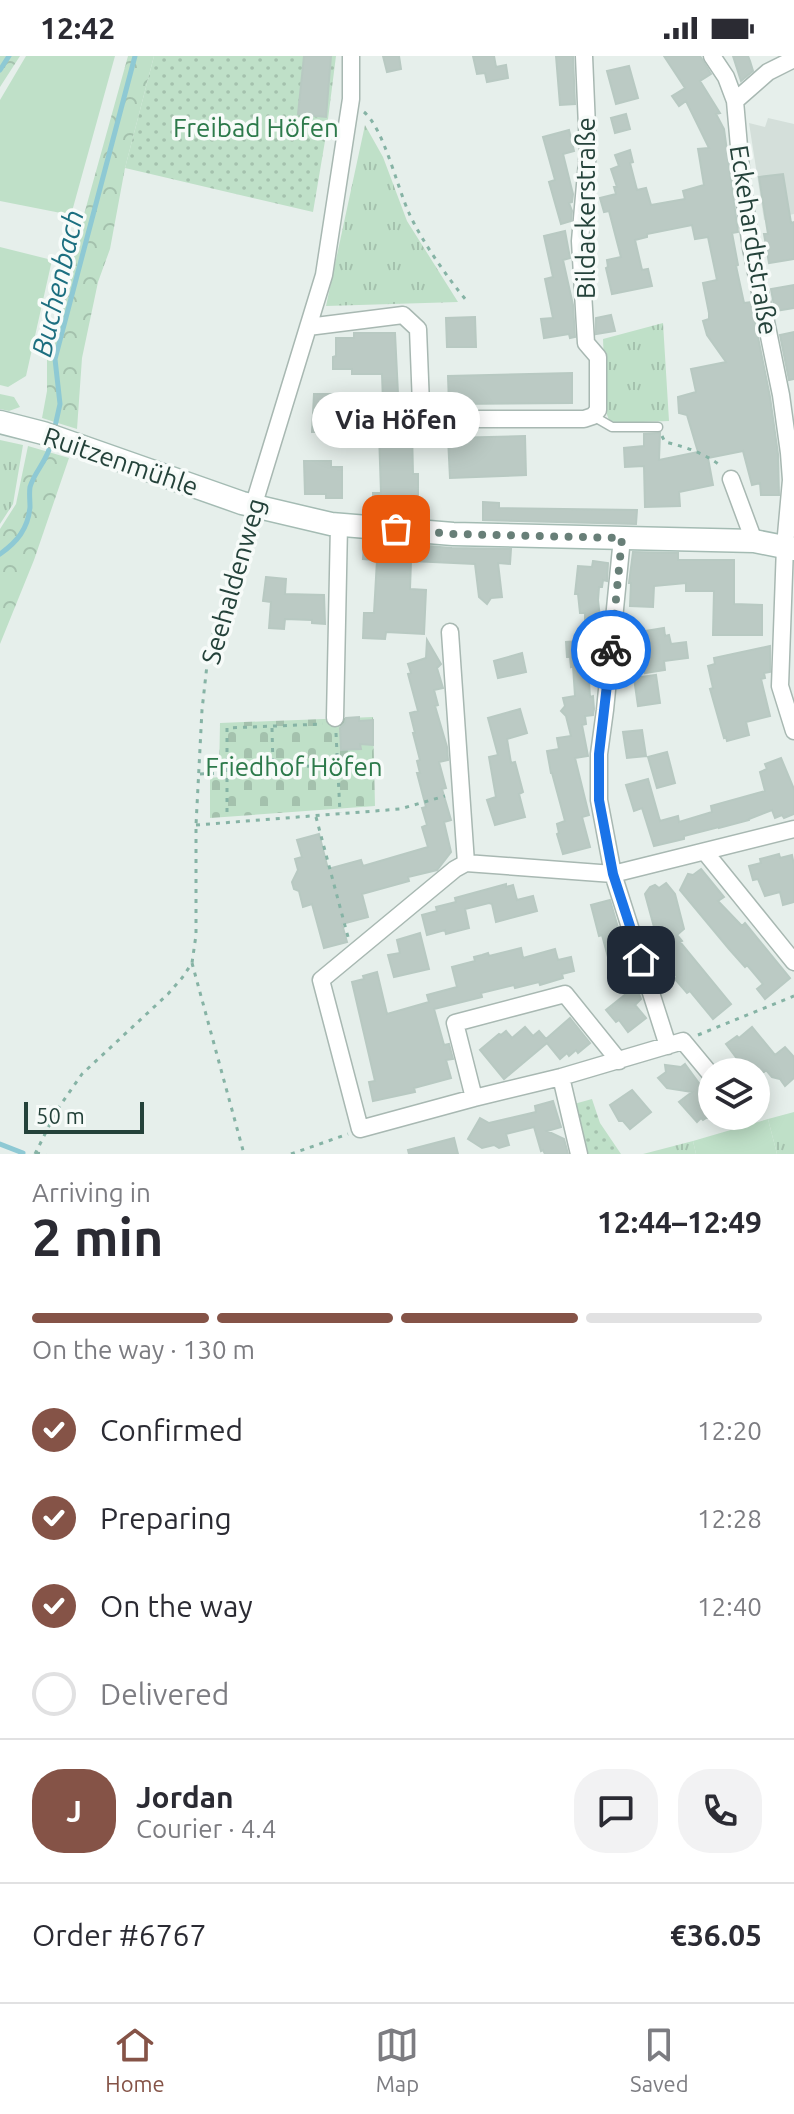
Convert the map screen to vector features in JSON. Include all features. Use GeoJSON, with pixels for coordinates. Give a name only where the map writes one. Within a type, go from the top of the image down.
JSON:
{"type":"FeatureCollection","features":[{"type":"Feature","properties":{"kind":"street","name":"Seehaldenweg"},"geometry":{"type":"LineString","coordinates":[[247,505],[324,275],[351,99],[351,56]]}},
{"type":"Feature","properties":{"kind":"street","name":"Bildackerstraße"},"geometry":{"type":"LineString","coordinates":[[584,56],[588,151],[580,241],[586,343],[598,357],[598,410],[593,416]]}},
{"type":"Feature","properties":{"kind":"street"},"geometry":{"type":"LineString","coordinates":[[712,56],[726,77],[735,101],[768,72],[794,59]]}},
{"type":"Feature","properties":{"kind":"street","name":"Eckehardtstraße"},"geometry":{"type":"LineString","coordinates":[[735,101],[751,248],[781,395],[789,453],[790,548],[780,686],[794,731]]}},
{"type":"Feature","properties":{"kind":"street"},"geometry":{"type":"LineString","coordinates":[[308,327],[403,315],[418,329],[421,405],[436,419],[584,419],[593,416]]}},
{"type":"Feature","properties":{"kind":"street","name":"Ruitzenmühle"},"geometry":{"type":"LineString","coordinates":[[0,422],[43,433],[247,505],[339,525],[453,534],[754,541],[790,548]]}},
{"type":"Feature","properties":{"kind":"street"},"geometry":{"type":"LineString","coordinates":[[731,479],[754,541]]}},
{"type":"Feature","properties":{"kind":"street"},"geometry":{"type":"LineString","coordinates":[[335,718],[339,525]]}},
{"type":"Feature","properties":{"kind":"street"},"geometry":{"type":"LineString","coordinates":[[622,538],[598,776],[599,800],[613,874],[676,1043],[698,1063]]}},
{"type":"Feature","properties":{"kind":"street"},"geometry":{"type":"LineString","coordinates":[[450,632],[466,863]]}},
{"type":"Feature","properties":{"kind":"street"},"geometry":{"type":"LineString","coordinates":[[676,1043],[561,1077],[360,1129],[321,980],[466,863],[613,874],[794,829]]}},
{"type":"Feature","properties":{"kind":"street"},"geometry":{"type":"LineString","coordinates":[[705,852],[794,962]]}},
{"type":"Feature","properties":{"kind":"street"},"geometry":{"type":"LineString","coordinates":[[474,1098],[455,1023],[565,994],[619,1061]]}},
{"type":"Feature","properties":{"kind":"street"},"geometry":{"type":"LineString","coordinates":[[561,1077],[579,1154]]}},
{"type":"Feature","properties":{"kind":"lane"},"geometry":{"type":"LineString","coordinates":[[593,416],[612,427],[658,427]]}},
{"type":"Feature","properties":{"kind":"path"},"geometry":{"type":"LineString","coordinates":[[351,99],[370,117],[409,214],[466,300]]}},
{"type":"Feature","properties":{"kind":"path"},"geometry":{"type":"LineString","coordinates":[[658,427],[665,442],[687,447],[710,458],[731,479]]}},
{"type":"Feature","properties":{"kind":"path","name":"Seehaldenweg"},"geometry":{"type":"LineString","coordinates":[[192,963],[196,935],[196,825],[202,710],[209,647],[247,505]]}},
{"type":"Feature","properties":{"kind":"path"},"geometry":{"type":"LineString","coordinates":[[227,812],[227,728],[335,724],[340,813]]}},
{"type":"Feature","properties":{"kind":"path"},"geometry":{"type":"LineString","coordinates":[[272,727],[273,768]]}},
{"type":"Feature","properties":{"kind":"path"},"geometry":{"type":"LineString","coordinates":[[200,774],[368,763]]}},
{"type":"Feature","properties":{"kind":"path"},"geometry":{"type":"LineString","coordinates":[[196,825],[400,809],[460,792]]}},
{"type":"Feature","properties":{"kind":"path"},"geometry":{"type":"LineString","coordinates":[[316,815],[352,953]]}},
{"type":"Feature","properties":{"kind":"path"},"geometry":{"type":"LineString","coordinates":[[46,1154],[36,1154],[57,1110],[82,1074],[168,994],[192,963]]}},
{"type":"Feature","properties":{"kind":"path"},"geometry":{"type":"LineString","coordinates":[[192,963],[244,1154]]}},
{"type":"Feature","properties":{"kind":"path"},"geometry":{"type":"LineString","coordinates":[[676,1043],[794,996]]}},
{"type":"Feature","properties":{"kind":"path"},"geometry":{"type":"LineString","coordinates":[[291,1154],[360,1129]]}},
{"type":"Feature","properties":{"kind":"shaded area"},"geometry":{"type":"Polygon","coordinates":[[[768,118],[794,124],[794,214],[764,220],[749,123],[765,127],[768,118]]]}},
{"type":"Feature","properties":{"kind":"green space"},"geometry":{"type":"Polygon","coordinates":[[[0,56],[20,56],[0,87],[0,56]]]}},
{"type":"Feature","properties":{"kind":"green space"},"geometry":{"type":"Polygon","coordinates":[[[26,56],[115,56],[71,215],[0,201],[0,100],[26,56]]]}},
{"type":"Feature","properties":{"kind":"green space"},"geometry":{"type":"Polygon","coordinates":[[[128,56],[154,56],[82,358],[77,429],[42,418],[47,391],[47,348],[128,56]]]}},
{"type":"Feature","properties":{"kind":"green space","name":"Freibad Höfen"},"geometry":{"type":"Polygon","coordinates":[[[154,56],[336,56],[313,212],[125,168],[154,56]]]}},
{"type":"Feature","properties":{"kind":"green space"},"geometry":{"type":"Polygon","coordinates":[[[365,125],[383,157],[407,221],[458,302],[326,306],[365,125]]]}},
{"type":"Feature","properties":{"kind":"green space"},"geometry":{"type":"Polygon","coordinates":[[[0,247],[52,260],[26,376],[8,387],[0,385],[0,247]]]}},
{"type":"Feature","properties":{"kind":"green space"},"geometry":{"type":"Polygon","coordinates":[[[663,323],[669,421],[616,423],[609,420],[606,412],[603,339],[663,323]]]}},
{"type":"Feature","properties":{"kind":"green space"},"geometry":{"type":"Polygon","coordinates":[[[0,394],[14,397],[20,407],[9,411],[0,409],[0,394]]]}},
{"type":"Feature","properties":{"kind":"green space"},"geometry":{"type":"Polygon","coordinates":[[[0,440],[23,445],[13,504],[0,524],[0,440]]]}},
{"type":"Feature","properties":{"kind":"green space"},"geometry":{"type":"Polygon","coordinates":[[[28,446],[69,458],[34,560],[0,644],[0,529],[16,504],[28,446]]]}},
{"type":"Feature","properties":{"kind":"green space","name":"Friedhof Höfen"},"geometry":{"type":"Polygon","coordinates":[[[373,717],[375,806],[210,818],[210,778],[219,777],[220,723],[373,717]]]}},
{"type":"Feature","properties":{"kind":"green space"},"geometry":{"type":"Polygon","coordinates":[[[592,1099],[600,1123],[621,1154],[586,1154],[574,1104],[592,1099]]]}},
{"type":"Feature","properties":{"kind":"green space"},"geometry":{"type":"Polygon","coordinates":[[[794,1112],[794,1154],[777,1154],[770,1118],[794,1112]]]}},
{"type":"Feature","properties":{"kind":"green space"},"geometry":{"type":"Polygon","coordinates":[[[770,1127],[777,1154],[696,1154],[693,1141],[730,1130],[770,1130],[770,1127]]]}},
{"type":"Feature","properties":{"kind":"green space"},"geometry":{"type":"Polygon","coordinates":[[[693,1141],[696,1154],[643,1154],[693,1141]]]}},
{"type":"Feature","properties":{"kind":"building"},"geometry":{"type":"Polygon","coordinates":[[[304,56],[331,56],[326,117],[298,114],[304,56]]]}},
{"type":"Feature","properties":{"kind":"building"},"geometry":{"type":"Polygon","coordinates":[[[383,56],[399,56],[401,69],[387,72],[383,56]]]}},
{"type":"Feature","properties":{"kind":"building"},"geometry":{"type":"Polygon","coordinates":[[[473,56],[494,56],[496,67],[506,65],[508,78],[487,82],[485,73],[477,74],[473,56]]]}},
{"type":"Feature","properties":{"kind":"building"},"geometry":{"type":"Polygon","coordinates":[[[556,56],[573,56],[575,104],[560,105],[556,56]]]}},
{"type":"Feature","properties":{"kind":"building"},"geometry":{"type":"Polygon","coordinates":[[[664,56],[700,56],[711,74],[700,81],[720,113],[716,114],[724,129],[738,232],[732,233],[736,266],[744,303],[751,302],[770,397],[778,454],[779,495],[761,495],[760,483],[752,485],[743,451],[708,458],[713,485],[679,492],[680,506],[645,507],[644,466],[625,467],[624,448],[644,446],[644,434],[660,433],[659,460],[698,452],[687,415],[679,413],[678,397],[696,392],[691,369],[726,362],[707,335],[703,321],[709,319],[709,313],[703,283],[717,280],[708,237],[695,239],[692,225],[647,234],[647,237],[635,240],[642,270],[648,269],[652,286],[612,294],[606,268],[607,260],[621,257],[609,211],[604,212],[600,198],[616,194],[611,169],[619,166],[615,155],[630,150],[637,190],[646,188],[651,205],[685,199],[683,191],[704,185],[698,149],[709,148],[686,101],[679,106],[672,96],[685,88],[664,56]]]}},
{"type":"Feature","properties":{"kind":"building"},"geometry":{"type":"Polygon","coordinates":[[[733,56],[748,56],[750,61],[753,71],[741,81],[733,56]]]}},
{"type":"Feature","properties":{"kind":"building"},"geometry":{"type":"Polygon","coordinates":[[[629,66],[638,98],[616,104],[607,71],[629,66]]]}},
{"type":"Feature","properties":{"kind":"building"},"geometry":{"type":"Polygon","coordinates":[[[626,114],[630,129],[615,133],[611,118],[626,114]]]}},
{"type":"Feature","properties":{"kind":"building"},"geometry":{"type":"Polygon","coordinates":[[[569,130],[574,151],[563,154],[573,194],[569,203],[572,211],[571,221],[561,224],[549,182],[555,180],[543,137],[569,130]]]}},
{"type":"Feature","properties":{"kind":"building"},"geometry":{"type":"Polygon","coordinates":[[[783,174],[791,223],[794,222],[794,259],[769,263],[759,177],[783,174]]]}},
{"type":"Feature","properties":{"kind":"building"},"geometry":{"type":"Polygon","coordinates":[[[565,231],[570,258],[563,260],[573,305],[575,337],[570,338],[569,334],[544,338],[541,319],[553,318],[545,279],[553,277],[544,236],[565,231]]]}},
{"type":"Feature","properties":{"kind":"building"},"geometry":{"type":"Polygon","coordinates":[[[794,285],[794,308],[775,311],[771,289],[794,285]]]}},
{"type":"Feature","properties":{"kind":"building"},"geometry":{"type":"Polygon","coordinates":[[[611,315],[615,331],[596,334],[596,318],[611,315]]]}},
{"type":"Feature","properties":{"kind":"building"},"geometry":{"type":"Polygon","coordinates":[[[475,317],[476,347],[447,347],[446,318],[475,317]]]}},
{"type":"Feature","properties":{"kind":"building"},"geometry":{"type":"Polygon","coordinates":[[[794,332],[794,379],[789,380],[780,335],[794,332]]]}},
{"type":"Feature","properties":{"kind":"building"},"geometry":{"type":"Polygon","coordinates":[[[354,333],[395,333],[398,394],[408,394],[413,474],[418,474],[418,508],[373,506],[373,493],[381,493],[379,433],[312,432],[314,394],[347,394],[349,415],[377,414],[377,402],[383,402],[382,374],[352,374],[352,369],[333,369],[336,338],[354,338],[354,333]]]}},
{"type":"Feature","properties":{"kind":"building"},"geometry":{"type":"Polygon","coordinates":[[[572,373],[572,403],[449,404],[448,376],[572,373]]]}},
{"type":"Feature","properties":{"kind":"building"},"geometry":{"type":"Polygon","coordinates":[[[525,436],[526,475],[450,478],[448,438],[525,436]]]}},
{"type":"Feature","properties":{"kind":"building"},"geometry":{"type":"Polygon","coordinates":[[[304,461],[331,461],[331,467],[342,467],[342,498],[305,494],[304,461]]]}},
{"type":"Feature","properties":{"kind":"building"},"geometry":{"type":"Polygon","coordinates":[[[483,502],[499,503],[499,508],[637,510],[636,524],[483,520],[483,502]]]}},
{"type":"Feature","properties":{"kind":"building"},"geometry":{"type":"Polygon","coordinates":[[[378,542],[511,549],[510,564],[498,563],[502,597],[491,598],[487,604],[479,597],[475,564],[411,561],[410,589],[426,590],[424,634],[386,632],[385,639],[363,638],[364,613],[374,613],[377,560],[363,559],[364,545],[378,546],[378,542]]]}},
{"type":"Feature","properties":{"kind":"building"},"geometry":{"type":"Polygon","coordinates":[[[633,552],[678,553],[678,560],[734,560],[734,604],[762,605],[762,635],[713,635],[714,591],[686,591],[686,583],[654,586],[653,607],[630,606],[633,552]]]}},
{"type":"Feature","properties":{"kind":"building"},"geometry":{"type":"Polygon","coordinates":[[[593,561],[608,563],[607,581],[603,580],[602,587],[599,587],[600,618],[585,620],[585,613],[580,613],[578,594],[575,594],[578,566],[592,567],[593,561]]]}},
{"type":"Feature","properties":{"kind":"building"},"geometry":{"type":"Polygon","coordinates":[[[266,577],[286,579],[285,594],[324,595],[325,624],[285,619],[284,629],[269,628],[271,602],[263,601],[266,577]]]}},
{"type":"Feature","properties":{"kind":"building"},"geometry":{"type":"Polygon","coordinates":[[[664,628],[671,644],[686,642],[688,658],[664,661],[665,670],[645,673],[639,632],[664,628]]]}},
{"type":"Feature","properties":{"kind":"building"},"geometry":{"type":"Polygon","coordinates":[[[427,640],[441,664],[437,668],[443,688],[434,690],[438,705],[435,706],[447,747],[448,760],[439,762],[446,788],[442,789],[451,820],[444,822],[451,852],[437,870],[362,894],[368,917],[342,924],[347,942],[324,948],[312,904],[303,907],[299,891],[294,889],[292,882],[298,870],[295,859],[302,857],[297,840],[319,834],[328,869],[361,860],[363,866],[428,847],[422,827],[427,825],[422,808],[426,807],[417,773],[420,773],[417,761],[420,760],[410,713],[418,711],[408,674],[411,673],[408,664],[426,658],[427,640]]]}},
{"type":"Feature","properties":{"kind":"building"},"geometry":{"type":"Polygon","coordinates":[[[593,640],[595,665],[588,665],[594,709],[593,715],[585,716],[586,724],[582,725],[588,756],[575,758],[589,815],[582,817],[590,847],[563,854],[557,824],[565,821],[547,751],[559,749],[557,738],[571,736],[566,716],[561,711],[565,706],[563,698],[575,696],[573,666],[570,657],[567,657],[566,642],[593,640]]]}},
{"type":"Feature","properties":{"kind":"building"},"geometry":{"type":"Polygon","coordinates":[[[770,646],[770,672],[764,673],[765,678],[761,679],[770,716],[746,722],[749,735],[727,741],[710,689],[713,688],[708,666],[715,664],[714,658],[770,646]]]}},
{"type":"Feature","properties":{"kind":"building"},"geometry":{"type":"Polygon","coordinates":[[[522,653],[526,672],[498,678],[494,661],[522,653]]]}},
{"type":"Feature","properties":{"kind":"building"},"geometry":{"type":"Polygon","coordinates":[[[656,675],[660,703],[638,706],[634,678],[656,675]]]}},
{"type":"Feature","properties":{"kind":"building"},"geometry":{"type":"Polygon","coordinates":[[[520,709],[527,733],[507,739],[511,763],[515,762],[523,792],[519,794],[525,817],[495,825],[487,800],[496,797],[489,757],[498,755],[488,718],[520,709]]]}},
{"type":"Feature","properties":{"kind":"building"},"geometry":{"type":"Polygon","coordinates":[[[359,717],[359,721],[373,720],[373,745],[360,744],[361,749],[341,750],[340,728],[346,718],[359,717]]]}},
{"type":"Feature","properties":{"kind":"building"},"geometry":{"type":"Polygon","coordinates":[[[642,730],[646,756],[627,758],[623,732],[642,730]]]}},
{"type":"Feature","properties":{"kind":"building"},"geometry":{"type":"Polygon","coordinates":[[[667,752],[675,783],[657,788],[648,757],[667,752]]]}},
{"type":"Feature","properties":{"kind":"building"},"geometry":{"type":"Polygon","coordinates":[[[781,758],[794,789],[794,814],[775,818],[772,810],[749,820],[654,846],[642,808],[634,811],[626,785],[648,779],[660,821],[678,816],[679,822],[712,812],[711,806],[765,791],[760,772],[767,769],[765,764],[781,758]]]}},
{"type":"Feature","properties":{"kind":"building"},"geometry":{"type":"Polygon","coordinates":[[[779,854],[780,858],[792,855],[794,865],[794,902],[783,905],[780,892],[765,896],[758,879],[753,880],[749,866],[761,863],[760,859],[779,854]]]}},
{"type":"Feature","properties":{"kind":"building"},"geometry":{"type":"Polygon","coordinates":[[[701,869],[724,897],[718,901],[742,926],[745,923],[790,978],[765,999],[757,989],[763,984],[680,890],[688,874],[693,875],[701,869]]]}},
{"type":"Feature","properties":{"kind":"building"},"geometry":{"type":"Polygon","coordinates":[[[666,883],[675,894],[684,929],[677,935],[680,942],[731,1004],[713,1019],[690,991],[687,993],[675,979],[677,977],[666,963],[673,957],[657,938],[645,894],[650,887],[655,885],[659,888],[666,883]]]}},
{"type":"Feature","properties":{"kind":"building"},"geometry":{"type":"Polygon","coordinates":[[[506,884],[506,887],[513,885],[517,900],[533,896],[537,911],[496,922],[492,904],[489,903],[465,909],[469,928],[427,935],[422,915],[437,911],[436,907],[456,902],[455,898],[506,884]]]}},
{"type":"Feature","properties":{"kind":"building"},"geometry":{"type":"Polygon","coordinates":[[[610,900],[628,976],[614,979],[591,905],[610,900]]]}},
{"type":"Feature","properties":{"kind":"building"},"geometry":{"type":"Polygon","coordinates":[[[420,933],[429,969],[394,977],[388,955],[400,953],[397,940],[420,933]]]}},
{"type":"Feature","properties":{"kind":"building"},"geometry":{"type":"Polygon","coordinates":[[[521,948],[523,958],[555,949],[558,960],[571,957],[574,971],[540,985],[539,982],[515,988],[514,985],[434,1009],[444,1045],[449,1044],[453,1059],[446,1060],[451,1078],[414,1088],[415,1092],[373,1101],[369,1082],[375,1081],[352,982],[377,972],[387,1014],[429,1002],[427,995],[457,987],[452,967],[475,961],[474,957],[488,953],[489,956],[521,948]]]}},
{"type":"Feature","properties":{"kind":"building"},"geometry":{"type":"Polygon","coordinates":[[[636,986],[641,999],[635,1005],[646,1018],[628,1032],[606,1010],[636,986]]]}},
{"type":"Feature","properties":{"kind":"building"},"geometry":{"type":"Polygon","coordinates":[[[570,1018],[590,1043],[578,1053],[576,1050],[569,1056],[567,1053],[560,1059],[547,1043],[504,1079],[480,1050],[499,1034],[506,1031],[512,1038],[525,1027],[533,1036],[539,1031],[546,1039],[570,1018]]]}},
{"type":"Feature","properties":{"kind":"building"},"geometry":{"type":"Polygon","coordinates":[[[752,1027],[775,1055],[785,1047],[794,1057],[794,1078],[785,1086],[780,1079],[772,1077],[770,1058],[736,1058],[726,1044],[737,1036],[739,1038],[752,1027]]]}},
{"type":"Feature","properties":{"kind":"building"},"geometry":{"type":"Polygon","coordinates":[[[685,1064],[698,1082],[697,1122],[679,1102],[692,1092],[667,1088],[658,1078],[666,1072],[665,1065],[681,1067],[685,1064]]]}},
{"type":"Feature","properties":{"kind":"building"},"geometry":{"type":"Polygon","coordinates":[[[632,1090],[651,1112],[630,1129],[619,1121],[610,1105],[632,1090]]]}},
{"type":"Feature","properties":{"kind":"building"},"geometry":{"type":"Polygon","coordinates":[[[553,1101],[561,1127],[547,1131],[564,1139],[568,1154],[545,1154],[541,1151],[534,1127],[506,1134],[509,1145],[499,1148],[494,1145],[482,1148],[468,1139],[480,1118],[489,1123],[536,1112],[535,1106],[553,1101]]]}},
{"type":"Feature","properties":{"kind":"building"},"geometry":{"type":"Polygon","coordinates":[[[454,1138],[458,1154],[409,1154],[408,1150],[454,1138]]]}},
{"type":"Feature","properties":{"kind":"waterway"},"geometry":{"type":"LineString","coordinates":[[0,70],[9,56]]}},
{"type":"Feature","properties":{"kind":"waterway","name":"Buchenbach"},"geometry":{"type":"LineString","coordinates":[[54,431],[60,404],[55,359],[135,56]]}},
{"type":"Feature","properties":{"kind":"waterway","name":"Buchenbach"},"geometry":{"type":"LineString","coordinates":[[0,554],[24,528],[29,515],[30,487],[52,440]]}},
{"type":"Feature","properties":{"kind":"waterway"},"geometry":{"type":"LineString","coordinates":[[0,1144],[23,1153]]}},
{"type":"Feature","properties":{"kind":"way so far"},"geometry":{"type":"LineString","coordinates":[[396,529],[453,534],[622,538],[611,650]]}},
{"type":"Feature","properties":{"kind":"place","name":"Via Höfen"},"geometry":{"type":"Point","coordinates":[396,529]}},
{"type":"Feature","properties":{"kind":"route"},"geometry":{"type":"LineString","coordinates":[[611,650],[599,754],[599,800],[613,874],[641,960]]}}]}
